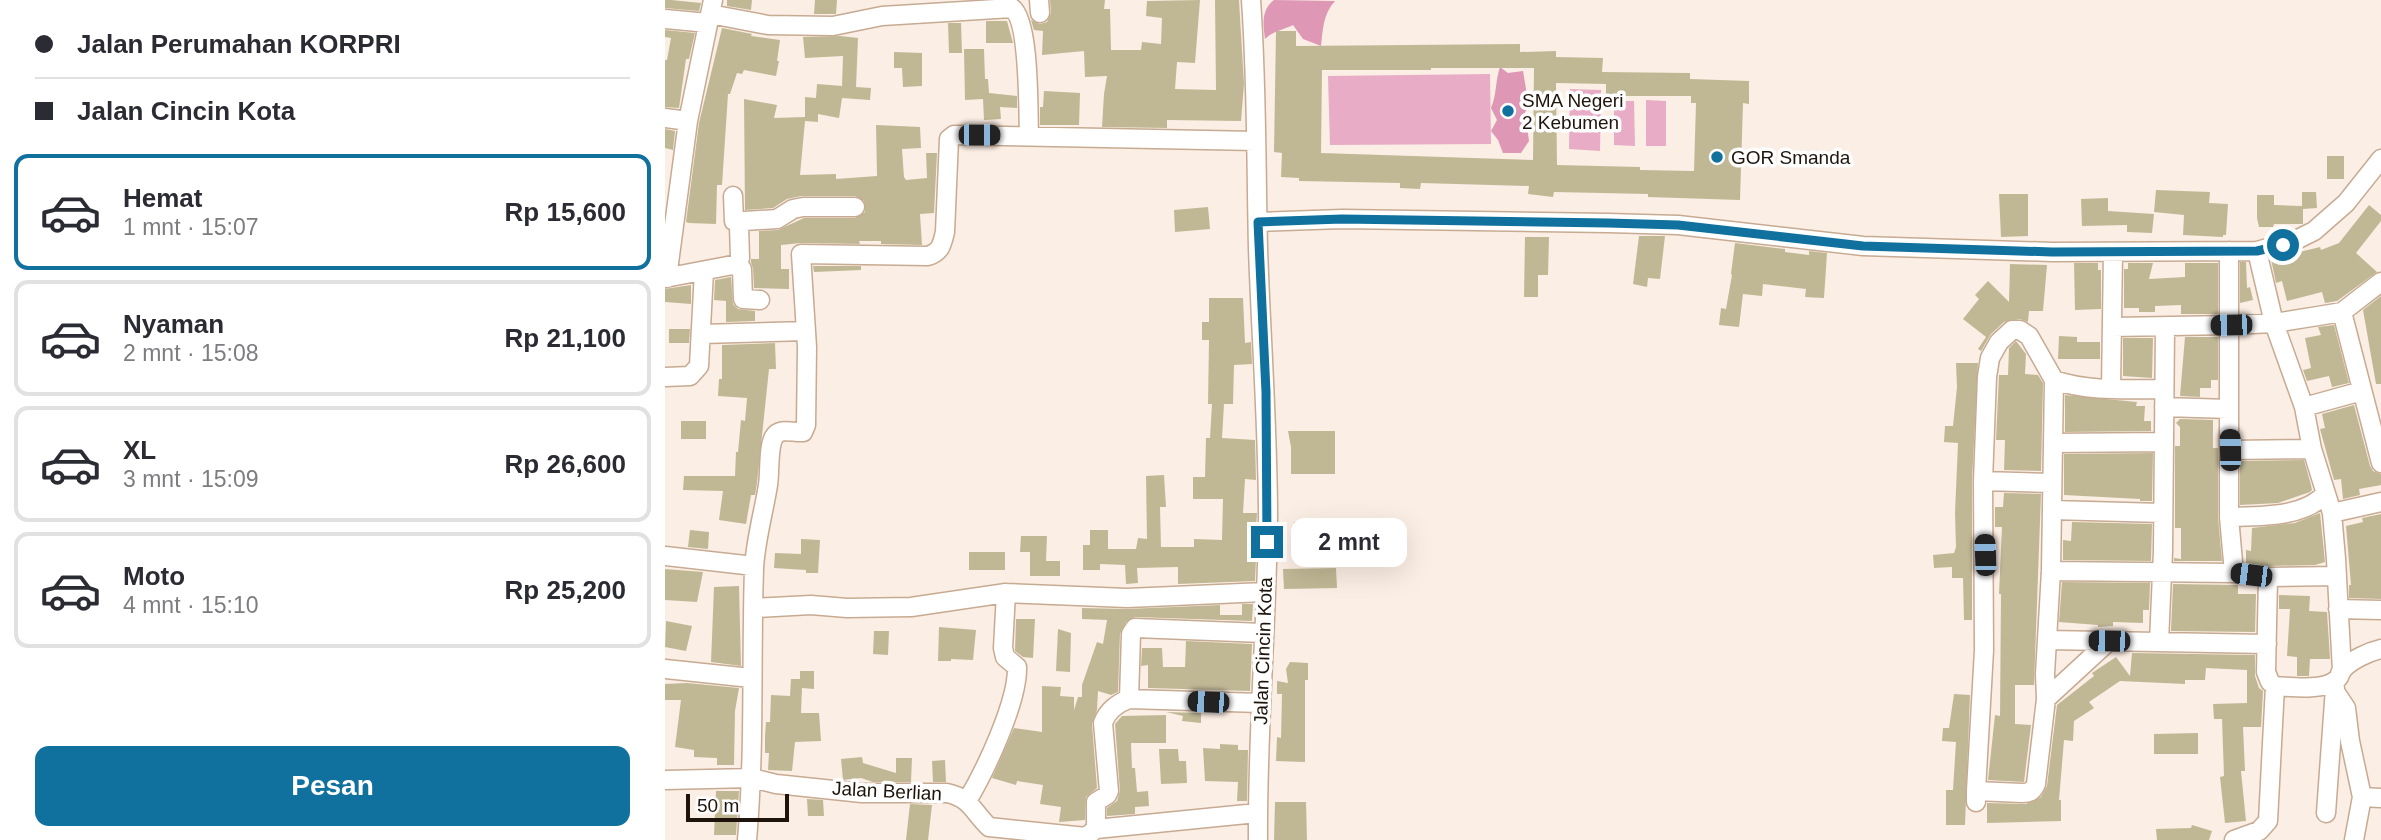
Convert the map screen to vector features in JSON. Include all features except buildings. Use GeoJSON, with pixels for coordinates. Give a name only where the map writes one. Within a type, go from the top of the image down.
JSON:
{"type":"FeatureCollection","features":[{"type":"Feature","properties":{"kind":"street","name":"Jalan Cincin Kota"},"geometry":{"type":"LineString","coordinates":[[1251,0],[1268,516],[1260,703],[1258,840]]}},
{"type":"Feature","properties":{"kind":"street"},"geometry":{"type":"LineString","coordinates":[[665,19],[711,12],[768,24],[833,26],[882,16],[1012,8],[1018,12],[1026,53],[1029,135]]}},
{"type":"Feature","properties":{"kind":"street"},"geometry":{"type":"LineString","coordinates":[[711,12],[688,121],[666,278],[738,264]]}},
{"type":"Feature","properties":{"kind":"street"},"geometry":{"type":"LineString","coordinates":[[665,118],[688,121]]}},
{"type":"Feature","properties":{"kind":"street"},"geometry":{"type":"LineString","coordinates":[[747,840],[752,778],[754,566],[770,477],[772,441],[781,430],[803,432],[806,425],[806,331],[801,254],[936,254],[942,247],[945,232],[950,137],[954,135],[1256,141]]}},
{"type":"Feature","properties":{"kind":"street"},"geometry":{"type":"LineString","coordinates":[[1258,222],[1342,219],[1678,225],[1863,246],[2113,252],[2257,251],[2296,240],[2314,231],[2346,203],[2381,159]]}},
{"type":"Feature","properties":{"kind":"street"},"geometry":{"type":"LineString","coordinates":[[733,195],[734,221],[741,223],[777,219],[793,209],[803,207],[855,207]]}},
{"type":"Feature","properties":{"kind":"street"},"geometry":{"type":"LineString","coordinates":[[741,223],[738,264],[742,269],[743,299],[760,300]]}},
{"type":"Feature","properties":{"kind":"street"},"geometry":{"type":"LineString","coordinates":[[2229,251],[2229,517],[2234,573]]}},
{"type":"Feature","properties":{"kind":"street"},"geometry":{"type":"LineString","coordinates":[[2257,251],[2274,323],[2304,407],[2312,449],[2332,513],[2339,609],[2337,681],[2326,813]]}},
{"type":"Feature","properties":{"kind":"street"},"geometry":{"type":"LineString","coordinates":[[2111,389],[2113,252]]}},
{"type":"Feature","properties":{"kind":"street"},"geometry":{"type":"LineString","coordinates":[[665,377],[690,376],[697,370],[702,334],[704,271]]}},
{"type":"Feature","properties":{"kind":"street"},"geometry":{"type":"LineString","coordinates":[[2112,327],[2274,323],[2342,312],[2381,282]]}},
{"type":"Feature","properties":{"kind":"street"},"geometry":{"type":"LineString","coordinates":[[2342,312],[2361,391],[2376,426],[2381,463]]}},
{"type":"Feature","properties":{"kind":"street"},"geometry":{"type":"LineString","coordinates":[[2159,642],[2165,327]]}},
{"type":"Feature","properties":{"kind":"street"},"geometry":{"type":"LineString","coordinates":[[2013,330],[2020,330],[2029,335],[2054,380],[2052,571],[2046,699],[2036,784],[2034,789],[2022,793],[1976,797],[1985,650],[1983,481],[1990,358],[1999,342],[2013,330]]}},
{"type":"Feature","properties":{"kind":"street"},"geometry":{"type":"LineString","coordinates":[[702,334],[806,331]]}},
{"type":"Feature","properties":{"kind":"street"},"geometry":{"type":"LineString","coordinates":[[2054,380],[2068,385],[2111,389],[2163,389]]}},
{"type":"Feature","properties":{"kind":"street"},"geometry":{"type":"LineString","coordinates":[[2304,407],[2361,391]]}},
{"type":"Feature","properties":{"kind":"street"},"geometry":{"type":"LineString","coordinates":[[2164,407],[2229,409]]}},
{"type":"Feature","properties":{"kind":"street"},"geometry":{"type":"LineString","coordinates":[[2053,443],[2164,442]]}},
{"type":"Feature","properties":{"kind":"street"},"geometry":{"type":"LineString","coordinates":[[2230,450],[2312,449]]}},
{"type":"Feature","properties":{"kind":"street"},"geometry":{"type":"LineString","coordinates":[[1983,481],[2052,482]]}},
{"type":"Feature","properties":{"kind":"street"},"geometry":{"type":"LineString","coordinates":[[2229,517],[2299,509],[2315,503],[2325,494]]}},
{"type":"Feature","properties":{"kind":"street"},"geometry":{"type":"LineString","coordinates":[[2332,513],[2381,502]]}},
{"type":"Feature","properties":{"kind":"street"},"geometry":{"type":"LineString","coordinates":[[2052,510],[2162,513]]}},
{"type":"Feature","properties":{"kind":"street"},"geometry":{"type":"LineString","coordinates":[[665,556],[754,566]]}},
{"type":"Feature","properties":{"kind":"street"},"geometry":{"type":"LineString","coordinates":[[2052,571],[2234,573],[2268,577],[2337,576]]}},
{"type":"Feature","properties":{"kind":"street"},"geometry":{"type":"LineString","coordinates":[[2268,577],[2266,672],[2270,682],[2276,686],[2318,686],[2337,681],[2368,652],[2381,649]]}},
{"type":"Feature","properties":{"kind":"street"},"geometry":{"type":"LineString","coordinates":[[755,608],[811,605],[847,608],[911,607],[1006,593],[1127,598],[1265,592]]}},
{"type":"Feature","properties":{"kind":"street"},"geometry":{"type":"LineString","coordinates":[[967,801],[991,753],[1017,678],[1017,667],[1005,657],[1003,648],[1006,593]]}},
{"type":"Feature","properties":{"kind":"street"},"geometry":{"type":"LineString","coordinates":[[2339,609],[2381,610]]}},
{"type":"Feature","properties":{"kind":"street"},"geometry":{"type":"LineString","coordinates":[[1129,699],[1131,634],[1135,628],[1263,632]]}},
{"type":"Feature","properties":{"kind":"street"},"geometry":{"type":"LineString","coordinates":[[2047,640],[2267,644]]}},
{"type":"Feature","properties":{"kind":"street"},"geometry":{"type":"LineString","coordinates":[[2046,699],[2109,641]]}},
{"type":"Feature","properties":{"kind":"street"},"geometry":{"type":"LineString","coordinates":[[665,669],[751,678]]}},
{"type":"Feature","properties":{"kind":"street"},"geometry":{"type":"LineString","coordinates":[[2337,681],[2346,708],[2362,797],[2354,840]]}},
{"type":"Feature","properties":{"kind":"street"},"geometry":{"type":"LineString","coordinates":[[2234,840],[2259,831],[2268,821],[2276,686]]}},
{"type":"Feature","properties":{"kind":"street"},"geometry":{"type":"LineString","coordinates":[[1089,835],[1096,802],[1109,791],[1103,723],[1115,706],[1129,699],[1260,703]]}},
{"type":"Feature","properties":{"kind":"street","name":"Jalan Berlian"},"geometry":{"type":"LineString","coordinates":[[665,780],[752,778],[776,784],[862,793],[947,793],[967,801],[989,827],[1089,835],[1257,813]]}},
{"type":"Feature","properties":{"kind":"street"},"geometry":{"type":"LineString","coordinates":[[2362,797],[2381,799]]}},
{"type":"Feature","properties":{"kind":"shaded area"},"geometry":{"type":"Polygon","coordinates":[[[1274,0],[1335,1],[1326,16],[1321,46],[1303,39],[1293,25],[1265,39],[1265,13],[1274,0]]]}},
{"type":"Feature","properties":{"kind":"shaded area"},"geometry":{"type":"Polygon","coordinates":[[[1500,67],[1508,73],[1523,71],[1529,107],[1525,112],[1529,141],[1521,153],[1503,153],[1491,131],[1497,120],[1491,108],[1500,67]]]}},
{"type":"Feature","properties":{"kind":"shaded area"},"geometry":{"type":"Polygon","coordinates":[[[1490,74],[1491,144],[1330,145],[1328,76],[1490,74]]]}},
{"type":"Feature","properties":{"kind":"shaded area"},"geometry":{"type":"Polygon","coordinates":[[[1570,89],[1601,90],[1600,151],[1569,149],[1570,89]]]}},
{"type":"Feature","properties":{"kind":"shaded area"},"geometry":{"type":"Polygon","coordinates":[[[1646,100],[1666,101],[1666,146],[1646,146],[1646,100]]]}},
{"type":"Feature","properties":{"kind":"shaded area"},"geometry":{"type":"Polygon","coordinates":[[[1614,101],[1634,101],[1635,146],[1614,145],[1614,101]]]}},
{"type":"Feature","properties":{"kind":"place","name":"SMA Negeri 2 Kebumen"},"geometry":{"type":"Point","coordinates":[1508,111]}},
{"type":"Feature","properties":{"kind":"place","name":"GOR Smanda"},"geometry":{"type":"Point","coordinates":[1717,157]}},
{"type":"Feature","properties":{"kind":"route"},"geometry":{"type":"LineString","coordinates":[[1267,542],[1266,392],[1258,222],[1342,219],[1678,225],[1863,246],[1961,250],[2166,253],[2257,251],[2283,245]]}}]}
